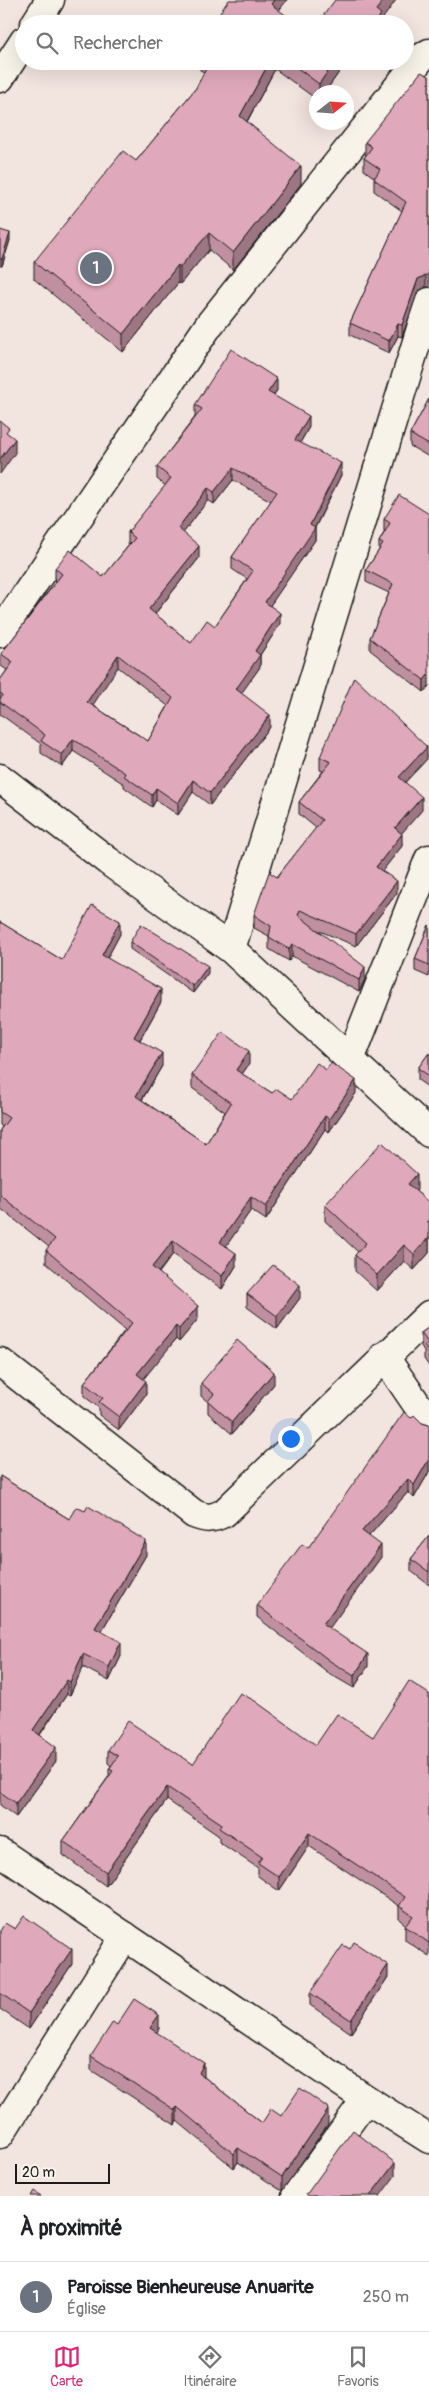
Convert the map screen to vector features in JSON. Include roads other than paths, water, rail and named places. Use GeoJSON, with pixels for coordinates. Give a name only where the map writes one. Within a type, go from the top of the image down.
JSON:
{"type":"FeatureCollection","features":[{"type":"Feature","properties":{"kind":"street"},"geometry":{"type":"LineString","coordinates":[[41,15],[50,0]]}},
{"type":"Feature","properties":{"kind":"street"},"geometry":{"type":"LineString","coordinates":[[414,67],[421,58],[429,53]]}},
{"type":"Feature","properties":{"kind":"street"},"geometry":{"type":"LineString","coordinates":[[0,78],[15,55]]}},
{"type":"Feature","properties":{"kind":"street"},"geometry":{"type":"LineString","coordinates":[[0,634],[209,325],[411,70]]}},
{"type":"Feature","properties":{"kind":"street"},"geometry":{"type":"LineString","coordinates":[[231,949],[429,302]]}},
{"type":"Feature","properties":{"kind":"street"},"geometry":{"type":"LineString","coordinates":[[0,778],[108,861],[231,949],[429,1133]]}},
{"type":"Feature","properties":{"kind":"street"},"geometry":{"type":"LineString","coordinates":[[350,1060],[429,859]]}},
{"type":"Feature","properties":{"kind":"street"},"geometry":{"type":"LineString","coordinates":[[0,1362],[194,1514],[204,1519],[214,1518],[224,1513],[384,1356],[429,1315]]}},
{"type":"Feature","properties":{"kind":"street"},"geometry":{"type":"LineString","coordinates":[[384,1356],[429,1422]]}},
{"type":"Feature","properties":{"kind":"street"},"geometry":{"type":"LineString","coordinates":[[0,1852],[366,2099],[429,2139]]}},
{"type":"Feature","properties":{"kind":"street"},"geometry":{"type":"LineString","coordinates":[[0,2134],[125,1936]]}},
{"type":"Feature","properties":{"kind":"street"},"geometry":{"type":"LineString","coordinates":[[296,2196],[366,2099]]}},
{"type":"Feature","properties":{"kind":"place","name":"Paroisse Bienheureuse Anuarite"},"geometry":{"type":"Point","coordinates":[96,268]}}]}
